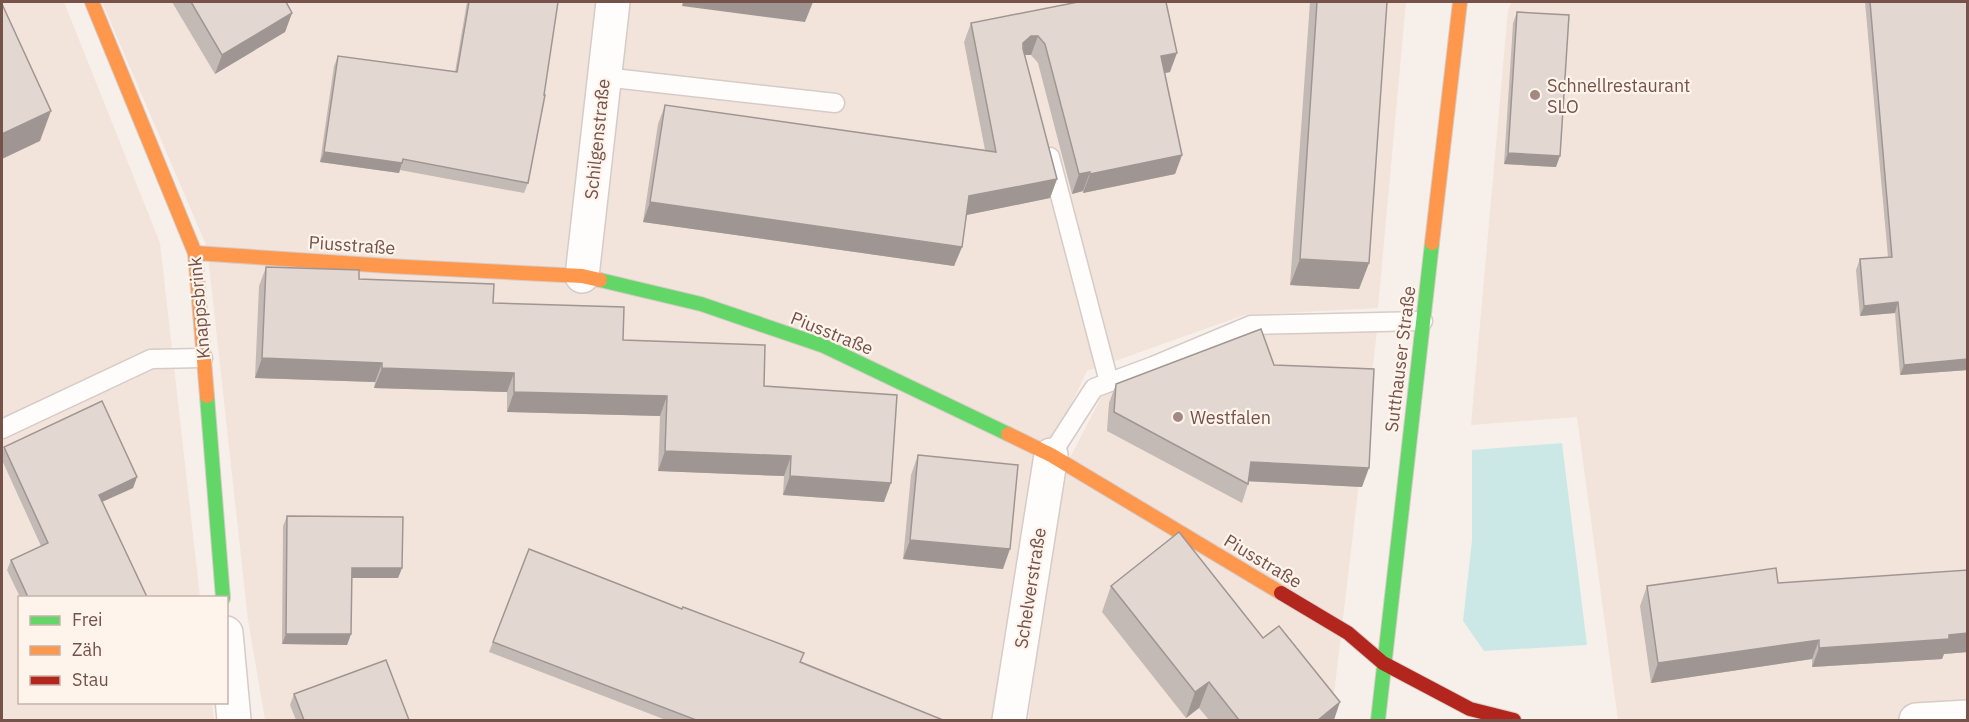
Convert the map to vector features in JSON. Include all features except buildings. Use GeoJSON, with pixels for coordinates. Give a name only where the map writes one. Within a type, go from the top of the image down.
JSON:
{"type":"FeatureCollection","features":[{"type":"Feature","properties":{"kind":"street","name":"Knappsbrink"},"geometry":{"type":"LineString","coordinates":[[92,2],[195,253],[224,596]]}},
{"type":"Feature","properties":{"kind":"street","name":"Schilgenstraße"},"geometry":{"type":"LineString","coordinates":[[582,276],[613,2]]}},
{"type":"Feature","properties":{"kind":"street","name":"Sutthauser Straße"},"geometry":{"type":"LineString","coordinates":[[1378,720],[1460,2]]}},
{"type":"Feature","properties":{"kind":"street","name":"Piusstraße"},"geometry":{"type":"LineString","coordinates":[[195,253],[582,276],[701,304],[824,346],[1051,455],[1348,633],[1383,663],[1470,709],[1514,720]]}},
{"type":"Feature","properties":{"kind":"street","name":"Schelverstraße"},"geometry":{"type":"LineString","coordinates":[[1009,720],[1051,455]]}},
{"type":"Feature","properties":{"kind":"street"},"geometry":{"type":"LineString","coordinates":[[228,655],[234,720]]}},
{"type":"Feature","properties":{"kind":"street"},"geometry":{"type":"LineString","coordinates":[[1916,720],[1968,717]]}},
{"type":"Feature","properties":{"kind":"lane"},"geometry":{"type":"LineString","coordinates":[[604,77],[835,103]]}},
{"type":"Feature","properties":{"kind":"lane"},"geometry":{"type":"LineString","coordinates":[[1047,145],[1109,382]]}},
{"type":"Feature","properties":{"kind":"lane"},"geometry":{"type":"LineString","coordinates":[[1051,455],[1094,388],[1251,325],[1423,321]]}},
{"type":"Feature","properties":{"kind":"lane"},"geometry":{"type":"LineString","coordinates":[[2,429],[151,359],[204,358]]}},
{"type":"Feature","properties":{"kind":"shaded area"},"geometry":{"type":"Polygon","coordinates":[[[2,2],[64,2],[160,243],[200,596],[18,596],[18,704],[212,704],[214,720],[2,720],[2,2]]]}},
{"type":"Feature","properties":{"kind":"shaded area"},"geometry":{"type":"Polygon","coordinates":[[[102,2],[1406,2],[1378,308],[1244,315],[1087,371],[1037,476],[998,720],[265,720],[248,620],[207,247],[102,2]]]}},
{"type":"Feature","properties":{"kind":"shaded area"},"geometry":{"type":"Polygon","coordinates":[[[1511,2],[1967,2],[1967,720],[1618,720],[1577,417],[1471,425],[1508,10],[1511,2]]]}},
{"type":"Feature","properties":{"kind":"shaded area"},"geometry":{"type":"Polygon","coordinates":[[[1253,330],[1377,331],[1331,720],[1028,720],[1060,477],[1105,390],[1253,330]]]}},
{"type":"Feature","properties":{"kind":"water"},"geometry":{"type":"Polygon","coordinates":[[[1562,443],[1587,645],[1484,651],[1463,621],[1472,540],[1472,450],[1562,443]]]}},
{"type":"Feature","properties":{"kind":"traffic: fast"},"geometry":{"type":"LineString","coordinates":[[1378,720],[1432,243]]}},
{"type":"Feature","properties":{"kind":"traffic: fast"},"geometry":{"type":"LineString","coordinates":[[600,280],[701,304],[824,346],[1008,434]]}},
{"type":"Feature","properties":{"kind":"traffic: fast"},"geometry":{"type":"LineString","coordinates":[[207,396],[223,596]]}},
{"type":"Feature","properties":{"kind":"traffic: slow"},"geometry":{"type":"LineString","coordinates":[[92,2],[195,253],[207,396]]}},
{"type":"Feature","properties":{"kind":"traffic: slow"},"geometry":{"type":"LineString","coordinates":[[1432,243],[1460,2]]}},
{"type":"Feature","properties":{"kind":"traffic: slow"},"geometry":{"type":"LineString","coordinates":[[195,253],[582,276],[600,280]]}},
{"type":"Feature","properties":{"kind":"traffic: slow"},"geometry":{"type":"LineString","coordinates":[[1008,434],[1051,455],[1281,593]]}},
{"type":"Feature","properties":{"kind":"traffic: jam"},"geometry":{"type":"LineString","coordinates":[[1281,593],[1348,633],[1383,663],[1470,709],[1514,720]]}},
{"type":"Feature","properties":{"kind":"place","name":"Schnellrestaurant SLO"},"geometry":{"type":"Point","coordinates":[1535,95]}},
{"type":"Feature","properties":{"kind":"place","name":"Westfalen"},"geometry":{"type":"Point","coordinates":[1178,417]}}]}
